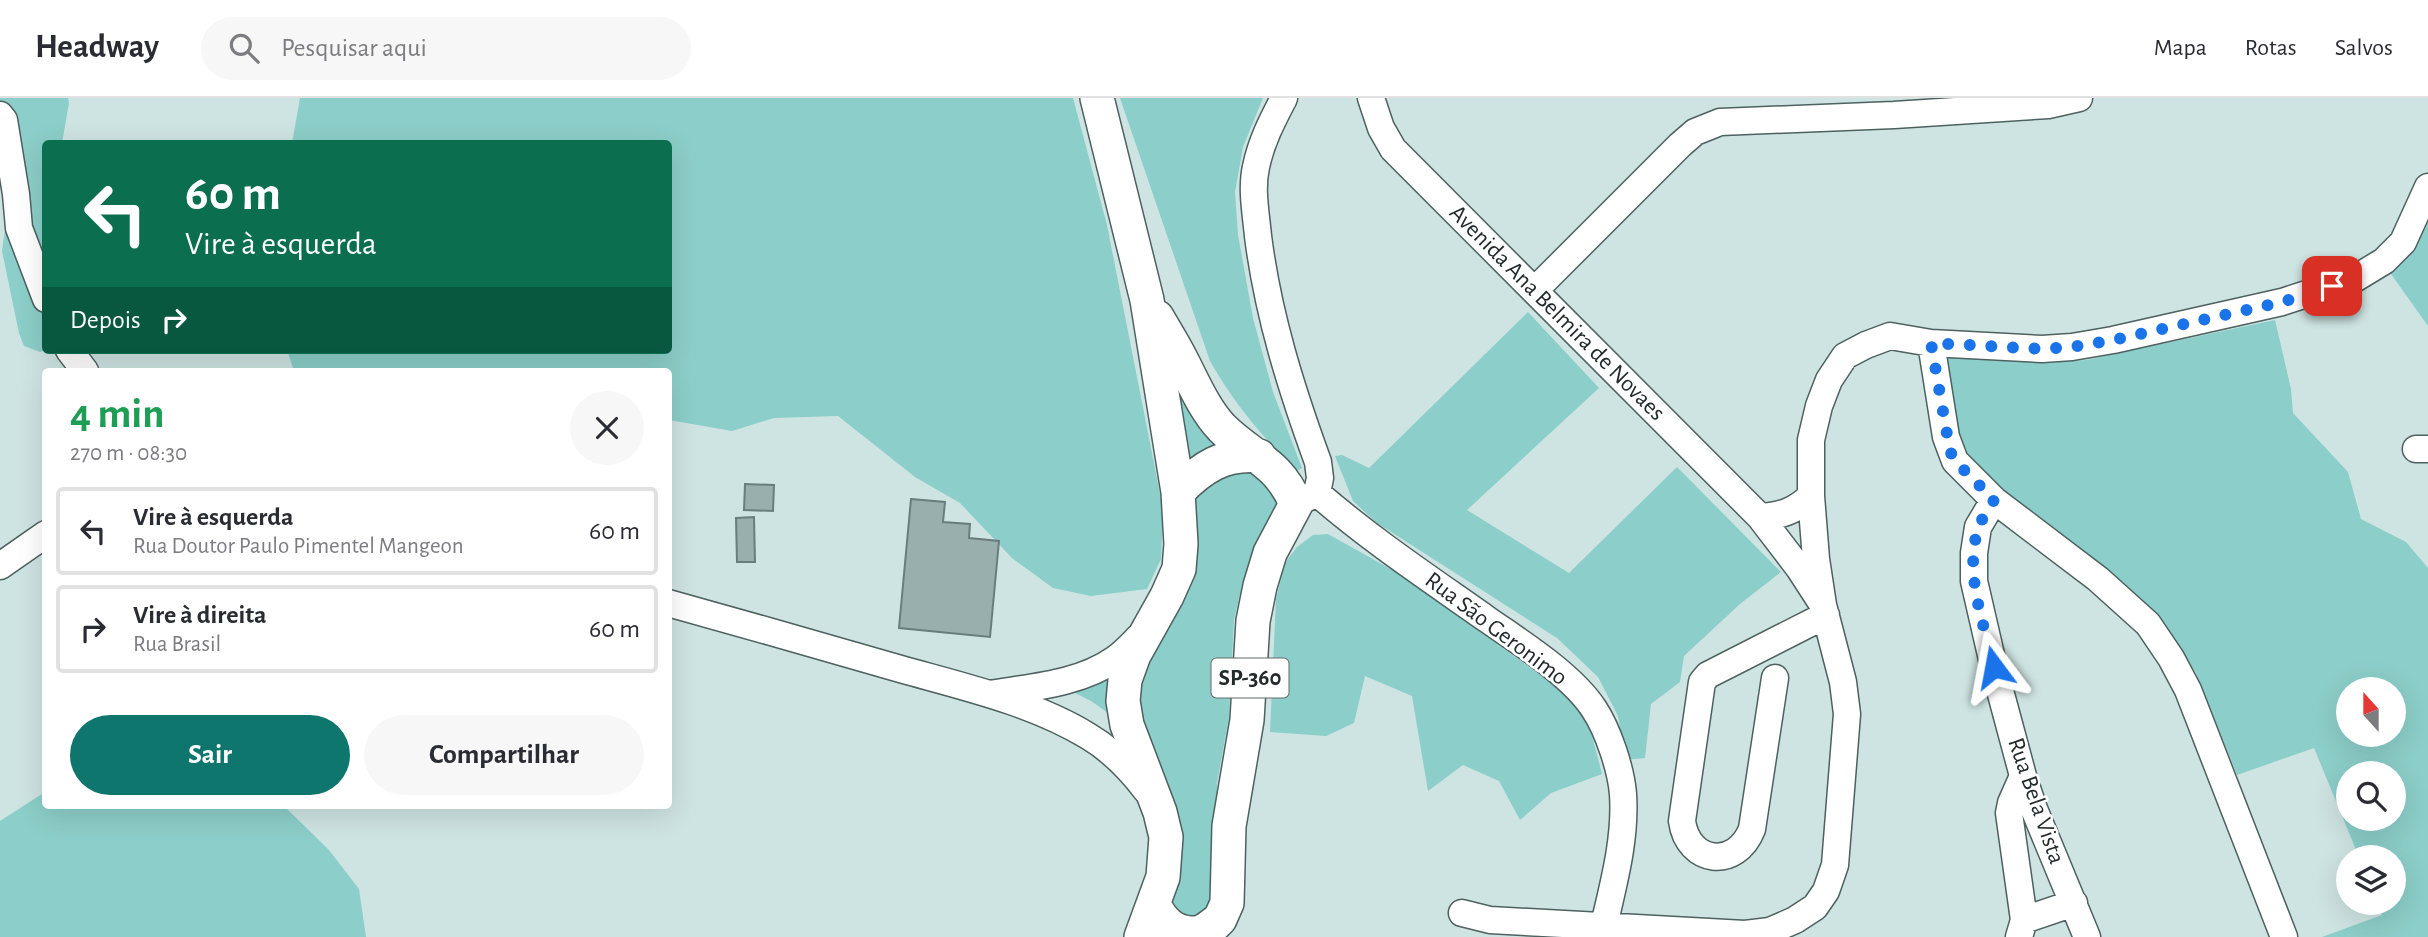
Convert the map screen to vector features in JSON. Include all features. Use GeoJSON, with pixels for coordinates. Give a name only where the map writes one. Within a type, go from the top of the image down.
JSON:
{"type":"FeatureCollection","features":[{"type":"Feature","properties":{"kind":"main road"},"geometry":{"type":"LineString","coordinates":[[1097,98],[1147,300],[1178,492],[1181,544],[1179,569],[1134,654],[1125,680],[1123,701],[1127,725],[1158,806],[1166,837],[1163,877],[1142,937]]}},
{"type":"Feature","properties":{"kind":"main road"},"geometry":{"type":"LineString","coordinates":[[1147,300],[1202,399],[1222,428],[1307,498]]}},
{"type":"Feature","properties":{"kind":"main road"},"geometry":{"type":"LineString","coordinates":[[1178,492],[1198,472],[1218,462],[1241,455],[1259,456]]}},
{"type":"Feature","properties":{"kind":"main road","name":"SP-360"},"geometry":{"type":"LineString","coordinates":[[1154,904],[1170,928],[1185,933],[1211,928],[1227,903],[1229,826],[1247,720],[1253,621],[1270,553],[1307,498]]}},
{"type":"Feature","properties":{"kind":"street"},"geometry":{"type":"LineString","coordinates":[[1284,98],[1265,135],[1255,170],[1254,203],[1263,276],[1283,359],[1318,462],[1320,478],[1307,498]]}},
{"type":"Feature","properties":{"kind":"street","name":"Avenida Ana Belmira de Novaes"},"geometry":{"type":"LineString","coordinates":[[1371,98],[1381,128],[1393,149],[1760,517],[1800,568],[1824,610]]}},
{"type":"Feature","properties":{"kind":"street"},"geometry":{"type":"LineString","coordinates":[[1535,290],[1695,132],[1720,122],[1885,106],[2048,105],[2079,98]]}},
{"type":"Feature","properties":{"kind":"street"},"geometry":{"type":"LineString","coordinates":[[0,115],[4,120],[8,195],[42,288]]}},
{"type":"Feature","properties":{"kind":"street"},"geometry":{"type":"LineString","coordinates":[[1462,913],[1490,920],[1605,931],[1745,934],[1770,931],[1815,907],[1826,891],[1835,865],[1847,714],[1843,682],[1824,610],[1816,559],[1811,496],[1811,440],[1819,406],[1829,380],[1845,356],[1890,336],[1931,343],[2042,349],[2072,347],[2282,302],[2356,278],[2384,261],[2403,242],[2428,187]]}},
{"type":"Feature","properties":{"kind":"street"},"geometry":{"type":"LineString","coordinates":[[1931,343],[1950,451],[1955,461],[1994,500],[2098,579],[2148,624],[2171,658],[2188,690],[2284,937]]}},
{"type":"Feature","properties":{"kind":"street"},"geometry":{"type":"LineString","coordinates":[[72,354],[83,368]]}},
{"type":"Feature","properties":{"kind":"street"},"geometry":{"type":"LineString","coordinates":[[1760,517],[1787,513],[1799,508],[1811,496]]}},
{"type":"Feature","properties":{"kind":"street","name":"Rua São Geronimo"},"geometry":{"type":"LineString","coordinates":[[1307,498],[1357,527],[1531,651],[1565,678],[1593,707],[1607,733],[1623,790],[1623,828],[1605,931]]}},
{"type":"Feature","properties":{"kind":"street","name":"Rua Bela Vista"},"geometry":{"type":"LineString","coordinates":[[1994,500],[1978,527],[1973,553],[1974,581],[2023,776],[2087,937]]}},
{"type":"Feature","properties":{"kind":"street"},"geometry":{"type":"LineString","coordinates":[[0,566],[42,537]]}},
{"type":"Feature","properties":{"kind":"street"},"geometry":{"type":"LineString","coordinates":[[672,604],[990,694],[1058,721],[1088,736],[1113,754],[1133,773],[1158,806]]}},
{"type":"Feature","properties":{"kind":"street"},"geometry":{"type":"LineString","coordinates":[[1775,678],[1752,829],[1748,840],[1741,849],[1730,855],[1707,856],[1689,843],[1683,832],[1682,821],[1702,682],[1708,676],[1824,610]]}},
{"type":"Feature","properties":{"kind":"street"},"geometry":{"type":"LineString","coordinates":[[990,694],[1065,680],[1097,670],[1117,658],[1148,628]]}},
{"type":"Feature","properties":{"kind":"street"},"geometry":{"type":"LineString","coordinates":[[2023,776],[2009,813],[2022,929],[2074,903]]}},
{"type":"Feature","properties":{"kind":"shaded area"},"geometry":{"type":"Polygon","coordinates":[[[0,98],[68,98],[63,140],[42,140],[40,352],[24,346],[19,333],[2,251],[9,200],[0,149],[0,98]]]}},
{"type":"Feature","properties":{"kind":"shaded area"},"geometry":{"type":"Polygon","coordinates":[[[300,98],[1073,98],[1107,225],[1163,509],[1161,559],[1147,589],[1091,596],[1053,588],[1012,558],[960,503],[915,477],[838,416],[774,418],[732,431],[672,421],[672,368],[293,368],[288,354],[672,354],[672,140],[293,140],[300,98]]]}},
{"type":"Feature","properties":{"kind":"shaded area"},"geometry":{"type":"Polygon","coordinates":[[[1120,98],[1263,98],[1243,147],[1235,192],[1238,235],[1253,318],[1273,392],[1302,468],[1297,471],[1249,419],[1210,361],[1120,98]]]}},
{"type":"Feature","properties":{"kind":"shaded area"},"geometry":{"type":"Polygon","coordinates":[[[2428,221],[2428,326],[2391,274],[2411,254],[2428,221]]]}},
{"type":"Feature","properties":{"kind":"shaded area"},"geometry":{"type":"Polygon","coordinates":[[[1528,312],[1599,388],[1467,510],[1569,573],[1677,467],[1781,572],[1740,604],[1684,656],[1680,682],[1651,704],[1645,758],[1625,760],[1618,716],[1598,677],[1557,638],[1377,523],[1353,501],[1335,456],[1342,455],[1369,468],[1528,312]]]}},
{"type":"Feature","properties":{"kind":"shaded area"},"geometry":{"type":"Polygon","coordinates":[[[2275,320],[2291,389],[2293,413],[2348,472],[2361,519],[2406,542],[2428,568],[2428,937],[2322,937],[2382,915],[2406,915],[2406,845],[2354,845],[2348,831],[2406,831],[2406,761],[2336,761],[2336,801],[2314,748],[2237,775],[2196,673],[2161,623],[1973,469],[1958,428],[1944,357],[2046,363],[2086,360],[2275,320]]]}},
{"type":"Feature","properties":{"kind":"shaded area"},"geometry":{"type":"Polygon","coordinates":[[[1179,391],[1238,447],[1188,472],[1179,391]]]}},
{"type":"Feature","properties":{"kind":"shaded area"},"geometry":{"type":"Polygon","coordinates":[[[1250,468],[1273,491],[1277,507],[1243,581],[1234,620],[1229,717],[1217,783],[1217,901],[1205,919],[1172,916],[1133,708],[1189,510],[1205,477],[1250,468]]]}},
{"type":"Feature","properties":{"kind":"shaded area"},"geometry":{"type":"Polygon","coordinates":[[[1328,534],[1396,572],[1574,699],[1587,716],[1602,774],[1551,793],[1520,820],[1499,781],[1463,765],[1428,791],[1412,696],[1365,676],[1354,723],[1326,736],[1270,732],[1276,599],[1285,563],[1297,547],[1313,535],[1328,534]]]}},
{"type":"Feature","properties":{"kind":"shaded area"},"geometry":{"type":"Polygon","coordinates":[[[1117,671],[1114,717],[1071,691],[1117,671]]]}},
{"type":"Feature","properties":{"kind":"shaded area"},"geometry":{"type":"Polygon","coordinates":[[[42,794],[42,809],[287,809],[329,850],[359,889],[366,937],[0,937],[0,821],[42,794]]]}},
{"type":"Feature","properties":{"kind":"building"},"geometry":{"type":"Polygon","coordinates":[[[745,484],[774,485],[773,511],[744,510],[745,484]]]}},
{"type":"Feature","properties":{"kind":"building"},"geometry":{"type":"Polygon","coordinates":[[[911,499],[945,502],[943,522],[970,524],[969,538],[999,541],[990,637],[899,628],[911,499]]]}},
{"type":"Feature","properties":{"kind":"building"},"geometry":{"type":"Polygon","coordinates":[[[754,517],[755,562],[737,562],[736,518],[754,517]]]}},
{"type":"Feature","properties":{"kind":"route"},"geometry":{"type":"LineString","coordinates":[[1994,667],[1974,581],[1973,553],[1978,527],[1994,500],[1955,461],[1950,451],[1931,343],[2042,349],[2072,347],[2282,302],[2332,286]]}}]}
